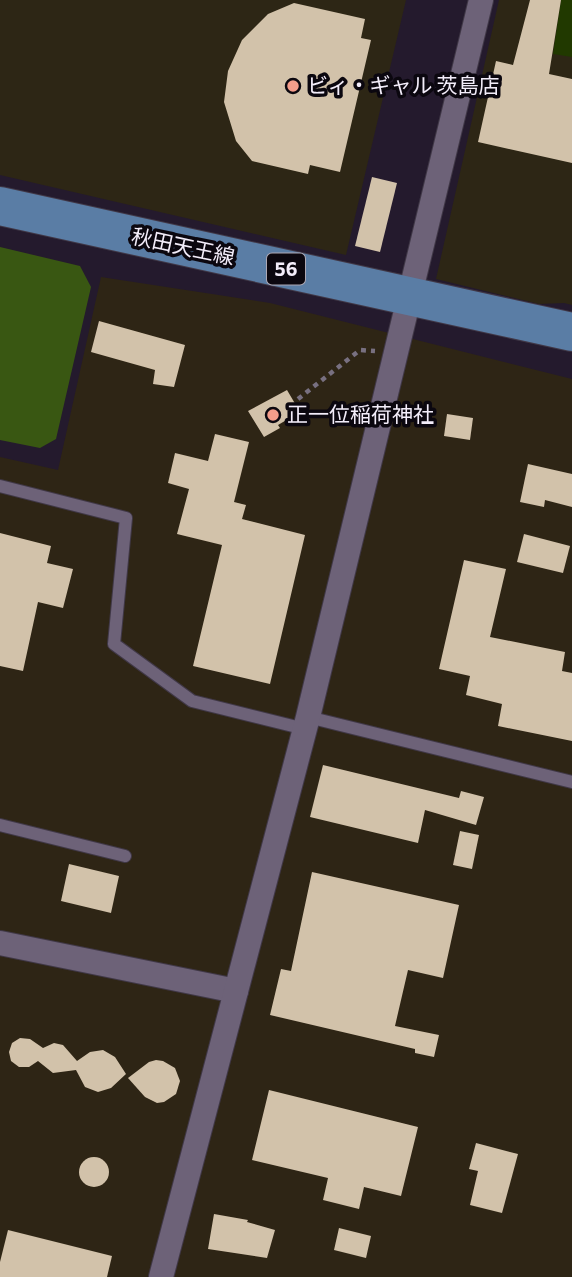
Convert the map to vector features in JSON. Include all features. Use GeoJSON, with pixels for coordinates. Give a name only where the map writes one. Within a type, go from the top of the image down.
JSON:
{"type":"FeatureCollection","features":[{"type":"Feature","properties":{"kind":"main road","name":"秋田天王線"},"geometry":{"type":"LineString","coordinates":[[0,206],[572,332]]}},
{"type":"Feature","properties":{"kind":"street"},"geometry":{"type":"LineString","coordinates":[[161,1277],[306,723],[481,0]]}},
{"type":"Feature","properties":{"kind":"street"},"geometry":{"type":"LineString","coordinates":[[0,943],[236,991]]}},
{"type":"Feature","properties":{"kind":"lane"},"geometry":{"type":"LineString","coordinates":[[0,486],[126,518],[114,644],[192,701],[306,723],[572,782]]}},
{"type":"Feature","properties":{"kind":"lane"},"geometry":{"type":"LineString","coordinates":[[0,825],[125,856]]}},
{"type":"Feature","properties":{"kind":"path"},"geometry":{"type":"LineString","coordinates":[[298,399],[360,350],[396,352]]}},
{"type":"Feature","properties":{"kind":"shaded area"},"geometry":{"type":"Polygon","coordinates":[[[0,0],[406,0],[346,255],[0,175],[0,0]]]}},
{"type":"Feature","properties":{"kind":"shaded area"},"geometry":{"type":"Polygon","coordinates":[[[499,0],[572,0],[572,305],[539,304],[436,279],[499,0]]]}},
{"type":"Feature","properties":{"kind":"shaded area"},"geometry":{"type":"Polygon","coordinates":[[[101,277],[270,303],[572,379],[572,1277],[0,1277],[0,457],[58,470],[101,277]]]}},
{"type":"Feature","properties":{"kind":"green space"},"geometry":{"type":"Polygon","coordinates":[[[561,0],[572,0],[572,57],[553,54],[561,0]]]}},
{"type":"Feature","properties":{"kind":"green space"},"geometry":{"type":"Polygon","coordinates":[[[0,247],[80,266],[91,287],[56,439],[40,448],[0,440],[0,247]]]}},
{"type":"Feature","properties":{"kind":"building"},"geometry":{"type":"Polygon","coordinates":[[[530,0],[561,0],[549,74],[572,79],[572,163],[478,142],[496,61],[513,65],[530,0]]]}},
{"type":"Feature","properties":{"kind":"building","name":"ビィ・ギャル 茨島店"},"geometry":{"type":"Polygon","coordinates":[[[294,3],[365,19],[361,38],[371,40],[340,172],[310,165],[308,174],[252,161],[236,141],[224,102],[228,71],[242,40],[268,14],[294,3]]]}},
{"type":"Feature","properties":{"kind":"building"},"geometry":{"type":"Polygon","coordinates":[[[372,177],[397,183],[380,252],[355,246],[372,177]]]}},
{"type":"Feature","properties":{"kind":"building"},"geometry":{"type":"Polygon","coordinates":[[[99,321],[185,345],[174,387],[153,384],[155,370],[91,352],[99,321]]]}},
{"type":"Feature","properties":{"kind":"building","name":"正一位稲荷神社"},"geometry":{"type":"Polygon","coordinates":[[[287,390],[300,412],[264,437],[248,411],[287,390]]]}},
{"type":"Feature","properties":{"kind":"building"},"geometry":{"type":"Polygon","coordinates":[[[447,414],[473,418],[470,440],[444,436],[447,414]]]}},
{"type":"Feature","properties":{"kind":"building"},"geometry":{"type":"Polygon","coordinates":[[[215,434],[249,442],[234,502],[246,505],[242,519],[305,535],[270,684],[193,666],[222,545],[177,534],[189,489],[168,483],[175,453],[208,461],[215,434]]]}},
{"type":"Feature","properties":{"kind":"building"},"geometry":{"type":"Polygon","coordinates":[[[528,464],[572,474],[572,507],[545,500],[544,507],[520,502],[528,464]]]}},
{"type":"Feature","properties":{"kind":"building"},"geometry":{"type":"Polygon","coordinates":[[[0,533],[51,546],[47,563],[73,569],[63,608],[38,602],[23,671],[0,666],[0,533]]]}},
{"type":"Feature","properties":{"kind":"building"},"geometry":{"type":"Polygon","coordinates":[[[524,534],[570,546],[563,573],[517,562],[524,534]]]}},
{"type":"Feature","properties":{"kind":"building"},"geometry":{"type":"Polygon","coordinates":[[[464,560],[506,569],[490,637],[565,652],[562,671],[572,673],[572,741],[498,726],[502,704],[466,695],[470,676],[439,669],[464,560]]]}},
{"type":"Feature","properties":{"kind":"building"},"geometry":{"type":"Polygon","coordinates":[[[323,765],[459,798],[461,791],[484,797],[476,825],[425,810],[418,843],[310,817],[323,765]]]}},
{"type":"Feature","properties":{"kind":"building"},"geometry":{"type":"Polygon","coordinates":[[[460,831],[479,835],[472,869],[453,865],[460,831]]]}},
{"type":"Feature","properties":{"kind":"building"},"geometry":{"type":"Polygon","coordinates":[[[69,864],[119,876],[111,913],[61,901],[69,864]]]}},
{"type":"Feature","properties":{"kind":"building"},"geometry":{"type":"Polygon","coordinates":[[[312,872],[459,905],[443,978],[408,970],[395,1026],[439,1035],[434,1057],[415,1053],[415,1049],[270,1015],[281,969],[291,971],[312,872]]]}},
{"type":"Feature","properties":{"kind":"building"},"geometry":{"type":"Polygon","coordinates":[[[20,1038],[30,1039],[43,1048],[54,1043],[63,1045],[77,1061],[90,1052],[103,1050],[115,1057],[126,1074],[111,1088],[98,1092],[85,1087],[76,1070],[53,1073],[38,1061],[29,1067],[19,1067],[11,1061],[9,1052],[12,1043],[20,1038]]]}},
{"type":"Feature","properties":{"kind":"building"},"geometry":{"type":"Polygon","coordinates":[[[156,1060],[175,1068],[180,1081],[176,1094],[157,1103],[145,1097],[128,1078],[149,1062],[156,1060]]]}},
{"type":"Feature","properties":{"kind":"building"},"geometry":{"type":"Polygon","coordinates":[[[269,1090],[418,1127],[401,1196],[364,1187],[359,1209],[323,1200],[328,1178],[252,1160],[269,1090]]]}},
{"type":"Feature","properties":{"kind":"building"},"geometry":{"type":"Polygon","coordinates":[[[476,1143],[518,1154],[502,1213],[470,1205],[478,1171],[469,1169],[476,1143]]]}},
{"type":"Feature","properties":{"kind":"building"},"geometry":{"type":"Polygon","coordinates":[[[94,1157],[105,1161],[109,1172],[105,1183],[94,1187],[83,1183],[79,1172],[83,1161],[94,1157]]]}},
{"type":"Feature","properties":{"kind":"building"},"geometry":{"type":"Polygon","coordinates":[[[214,1214],[248,1220],[247,1222],[275,1230],[267,1258],[208,1249],[214,1214]]]}},
{"type":"Feature","properties":{"kind":"building"},"geometry":{"type":"Polygon","coordinates":[[[339,1228],[371,1236],[366,1258],[334,1250],[339,1228]]]}},
{"type":"Feature","properties":{"kind":"building"},"geometry":{"type":"Polygon","coordinates":[[[8,1230],[112,1256],[107,1277],[0,1277],[0,1262],[8,1230]]]}},
{"type":"Feature","properties":{"kind":"place","name":"ビィ・ギャル 茨島店"},"geometry":{"type":"Point","coordinates":[293,86]}},
{"type":"Feature","properties":{"kind":"place","name":"正一位稲荷神社"},"geometry":{"type":"Point","coordinates":[273,415]}}]}
